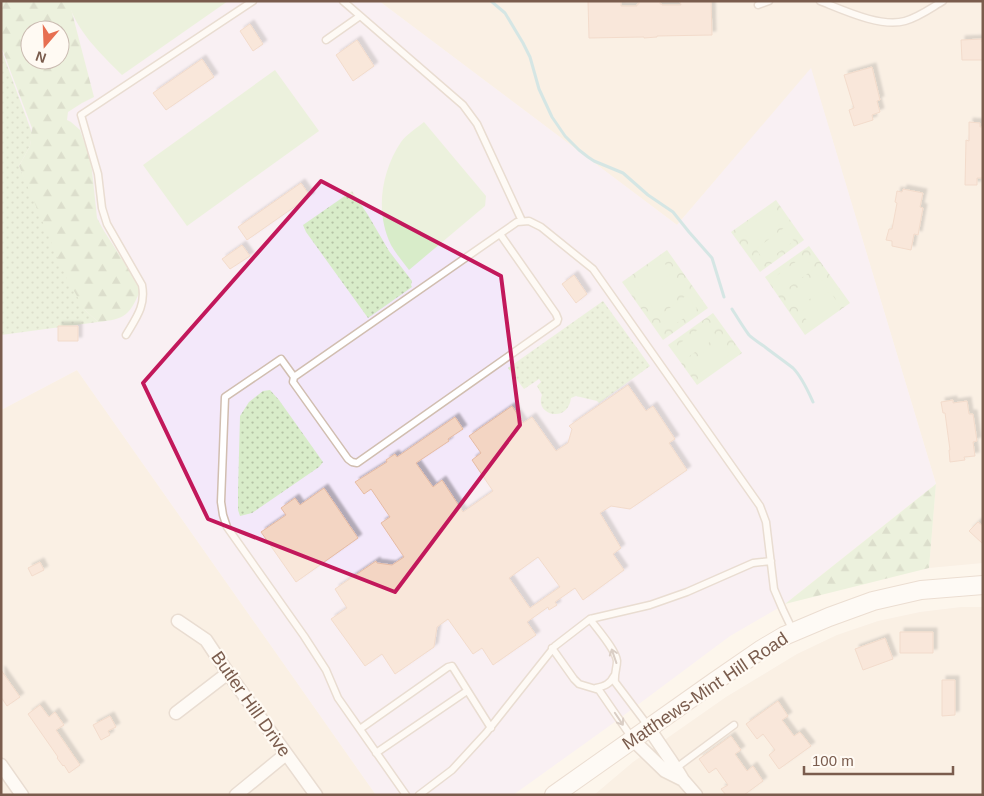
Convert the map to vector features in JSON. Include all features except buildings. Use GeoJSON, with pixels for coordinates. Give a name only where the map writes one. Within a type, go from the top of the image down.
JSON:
{"type":"FeatureCollection","features":[{"type":"Feature","properties":{"kind":"street","name":"Matthews-Mint Hill Road"},"geometry":{"type":"LineString","coordinates":[[554,795],[714,682],[784,636],[829,616],[873,601],[921,590],[983,585]]}},
{"type":"Feature","properties":{"kind":"street","name":"Butler Hill Drive"},"geometry":{"type":"LineString","coordinates":[[178,621],[206,640],[316,795]]}},
{"type":"Feature","properties":{"kind":"street"},"geometry":{"type":"LineString","coordinates":[[176,713],[228,673]]}},
{"type":"Feature","properties":{"kind":"street"},"geometry":{"type":"LineString","coordinates":[[649,728],[683,780],[696,795]]}},
{"type":"Feature","properties":{"kind":"street"},"geometry":{"type":"LineString","coordinates":[[633,740],[665,771],[683,780]]}},
{"type":"Feature","properties":{"kind":"street"},"geometry":{"type":"LineString","coordinates":[[236,795],[286,754]]}},
{"type":"Feature","properties":{"kind":"street"},"geometry":{"type":"LineString","coordinates":[[1,765],[22,795]]}},
{"type":"Feature","properties":{"kind":"lane"},"geometry":{"type":"LineString","coordinates":[[126,335],[139,313],[144,296],[142,285],[107,224],[102,208],[98,174],[81,115],[253,1]]}},
{"type":"Feature","properties":{"kind":"lane"},"geometry":{"type":"LineString","coordinates":[[342,1],[463,105],[477,124],[522,221]]}},
{"type":"Feature","properties":{"kind":"lane"},"geometry":{"type":"LineString","coordinates":[[758,5],[769,1]]}},
{"type":"Feature","properties":{"kind":"lane"},"geometry":{"type":"LineString","coordinates":[[820,1],[884,23],[904,21],[943,1]]}},
{"type":"Feature","properties":{"kind":"lane"},"geometry":{"type":"LineString","coordinates":[[326,40],[360,16]]}},
{"type":"Feature","properties":{"kind":"lane"},"geometry":{"type":"LineString","coordinates":[[500,234],[556,314],[557,322],[357,463],[348,459],[331,436],[292,382],[294,377],[517,222],[529,221],[541,227],[593,269],[760,506],[766,522],[774,589],[794,632]]}},
{"type":"Feature","properties":{"kind":"lane"},"geometry":{"type":"LineString","coordinates":[[294,377],[281,359],[225,397],[221,502],[223,515],[230,530],[326,670],[338,698],[406,795]]}},
{"type":"Feature","properties":{"kind":"lane"},"geometry":{"type":"LineString","coordinates":[[419,795],[452,770],[490,728],[552,648],[590,619],[650,605],[687,592],[752,563],[770,561]]}},
{"type":"Feature","properties":{"kind":"lane"},"geometry":{"type":"LineString","coordinates":[[590,619],[615,654],[617,662],[614,676],[610,683],[594,688]]}},
{"type":"Feature","properties":{"kind":"lane"},"geometry":{"type":"LineString","coordinates":[[552,648],[574,679],[580,684],[599,690],[633,740]]}},
{"type":"Feature","properties":{"kind":"lane"},"geometry":{"type":"LineString","coordinates":[[360,729],[452,666],[490,728]]}},
{"type":"Feature","properties":{"kind":"lane"},"geometry":{"type":"LineString","coordinates":[[614,676],[615,682],[649,728]]}},
{"type":"Feature","properties":{"kind":"lane"},"geometry":{"type":"LineString","coordinates":[[376,753],[467,691]]}},
{"type":"Feature","properties":{"kind":"lane"},"geometry":{"type":"LineString","coordinates":[[676,768],[734,725]]}},
{"type":"Feature","properties":{"kind":"highlighted area"},"geometry":{"type":"Polygon","coordinates":[[[321,181],[501,276],[520,425],[395,592],[208,519],[143,383],[321,181]]]}},
{"type":"Feature","properties":{"kind":"shaded area"},"geometry":{"type":"Polygon","coordinates":[[[1,1],[379,1],[677,225],[811,68],[936,484],[785,604],[730,636],[513,795],[376,795],[77,370],[1,410],[1,1]]]}},
{"type":"Feature","properties":{"kind":"shaded area"},"geometry":{"type":"Polygon","coordinates":[[[379,1],[983,1],[983,563],[929,568],[936,484],[811,69],[677,225],[379,1]]]}},
{"type":"Feature","properties":{"kind":"shaded area"},"geometry":{"type":"Polygon","coordinates":[[[77,370],[376,795],[1,795],[1,410],[77,370]]]}},
{"type":"Feature","properties":{"kind":"shaded area"},"geometry":{"type":"Polygon","coordinates":[[[961,607],[983,607],[983,795],[594,795],[633,762],[726,697],[797,654],[837,635],[878,621],[920,612],[961,607]]]}},
{"type":"Feature","properties":{"kind":"green space"},"geometry":{"type":"Polygon","coordinates":[[[1,1],[69,1],[94,97],[68,112],[67,120],[80,130],[91,161],[97,218],[133,276],[140,291],[133,306],[125,315],[98,322],[85,310],[66,277],[19,166],[30,146],[32,128],[1,46],[1,1]]]}},
{"type":"Feature","properties":{"kind":"green space"},"geometry":{"type":"Polygon","coordinates":[[[68,1],[228,1],[122,75],[83,32],[68,1]]]}},
{"type":"Feature","properties":{"kind":"green space"},"geometry":{"type":"Polygon","coordinates":[[[1,49],[32,133],[30,146],[19,166],[85,310],[98,322],[1,335],[1,49]]]}},
{"type":"Feature","properties":{"kind":"green space"},"geometry":{"type":"Polygon","coordinates":[[[275,70],[319,131],[187,226],[143,165],[275,70]]]}},
{"type":"Feature","properties":{"kind":"green space"},"geometry":{"type":"Polygon","coordinates":[[[424,122],[486,196],[485,206],[409,270],[391,245],[386,232],[383,219],[382,192],[389,166],[401,142],[424,122]]]}},
{"type":"Feature","properties":{"kind":"green space"},"geometry":{"type":"Polygon","coordinates":[[[352,191],[389,251],[412,281],[412,287],[368,318],[306,232],[303,225],[352,191]]]}},
{"type":"Feature","properties":{"kind":"green space"},"geometry":{"type":"Polygon","coordinates":[[[776,200],[804,240],[760,272],[731,232],[776,200]]]}},
{"type":"Feature","properties":{"kind":"green space"},"geometry":{"type":"Polygon","coordinates":[[[772,210],[781,223],[752,244],[743,231],[772,210]]]}},
{"type":"Feature","properties":{"kind":"green space"},"geometry":{"type":"Polygon","coordinates":[[[784,228],[794,241],[765,262],[756,249],[784,228]]]}},
{"type":"Feature","properties":{"kind":"green space"},"geometry":{"type":"Polygon","coordinates":[[[809,246],[850,303],[805,335],[765,277],[809,246]]]}},
{"type":"Feature","properties":{"kind":"green space"},"geometry":{"type":"Polygon","coordinates":[[[667,250],[708,308],[663,340],[622,282],[667,250]]]}},
{"type":"Feature","properties":{"kind":"green space"},"geometry":{"type":"Polygon","coordinates":[[[804,256],[814,269],[785,290],[776,276],[804,256]]]}},
{"type":"Feature","properties":{"kind":"green space"},"geometry":{"type":"Polygon","coordinates":[[[662,260],[672,273],[643,294],[633,281],[662,260]]]}},
{"type":"Feature","properties":{"kind":"green space"},"geometry":{"type":"Polygon","coordinates":[[[817,274],[827,287],[798,307],[788,294],[817,274]]]}},
{"type":"Feature","properties":{"kind":"green space"},"geometry":{"type":"Polygon","coordinates":[[[675,278],[685,291],[656,312],[646,298],[675,278]]]}},
{"type":"Feature","properties":{"kind":"green space"},"geometry":{"type":"Polygon","coordinates":[[[830,291],[839,305],[810,325],[801,312],[830,291]]]}},
{"type":"Feature","properties":{"kind":"green space"},"geometry":{"type":"Polygon","coordinates":[[[687,295],[697,309],[668,329],[659,316],[687,295]]]}},
{"type":"Feature","properties":{"kind":"green space"},"geometry":{"type":"Polygon","coordinates":[[[603,301],[650,366],[599,403],[576,396],[571,398],[569,406],[564,411],[558,414],[547,412],[543,408],[541,402],[542,395],[537,386],[541,382],[539,379],[524,389],[508,368],[603,301]]]}},
{"type":"Feature","properties":{"kind":"green space"},"geometry":{"type":"Polygon","coordinates":[[[713,313],[742,353],[697,385],[668,345],[713,313]]]}},
{"type":"Feature","properties":{"kind":"green space"},"geometry":{"type":"Polygon","coordinates":[[[707,323],[717,337],[688,357],[679,344],[707,323]]]}},
{"type":"Feature","properties":{"kind":"green space"},"geometry":{"type":"Polygon","coordinates":[[[720,341],[730,354],[701,375],[691,361],[720,341]]]}},
{"type":"Feature","properties":{"kind":"green space"},"geometry":{"type":"Polygon","coordinates":[[[270,390],[323,462],[319,467],[252,513],[240,516],[238,510],[238,491],[240,416],[249,402],[263,391],[270,390]]]}},
{"type":"Feature","properties":{"kind":"green space"},"geometry":{"type":"Polygon","coordinates":[[[936,484],[929,568],[785,604],[936,484]]]}},
{"type":"Feature","properties":{"kind":"waterway"},"geometry":{"type":"LineString","coordinates":[[491,1],[505,13],[523,43],[530,57],[539,89],[552,117],[565,136],[588,157],[623,173],[648,195],[673,212],[712,258],[724,297]]}},
{"type":"Feature","properties":{"kind":"waterway"},"geometry":{"type":"LineString","coordinates":[[732,309],[749,335],[793,368],[813,402]]}}]}
